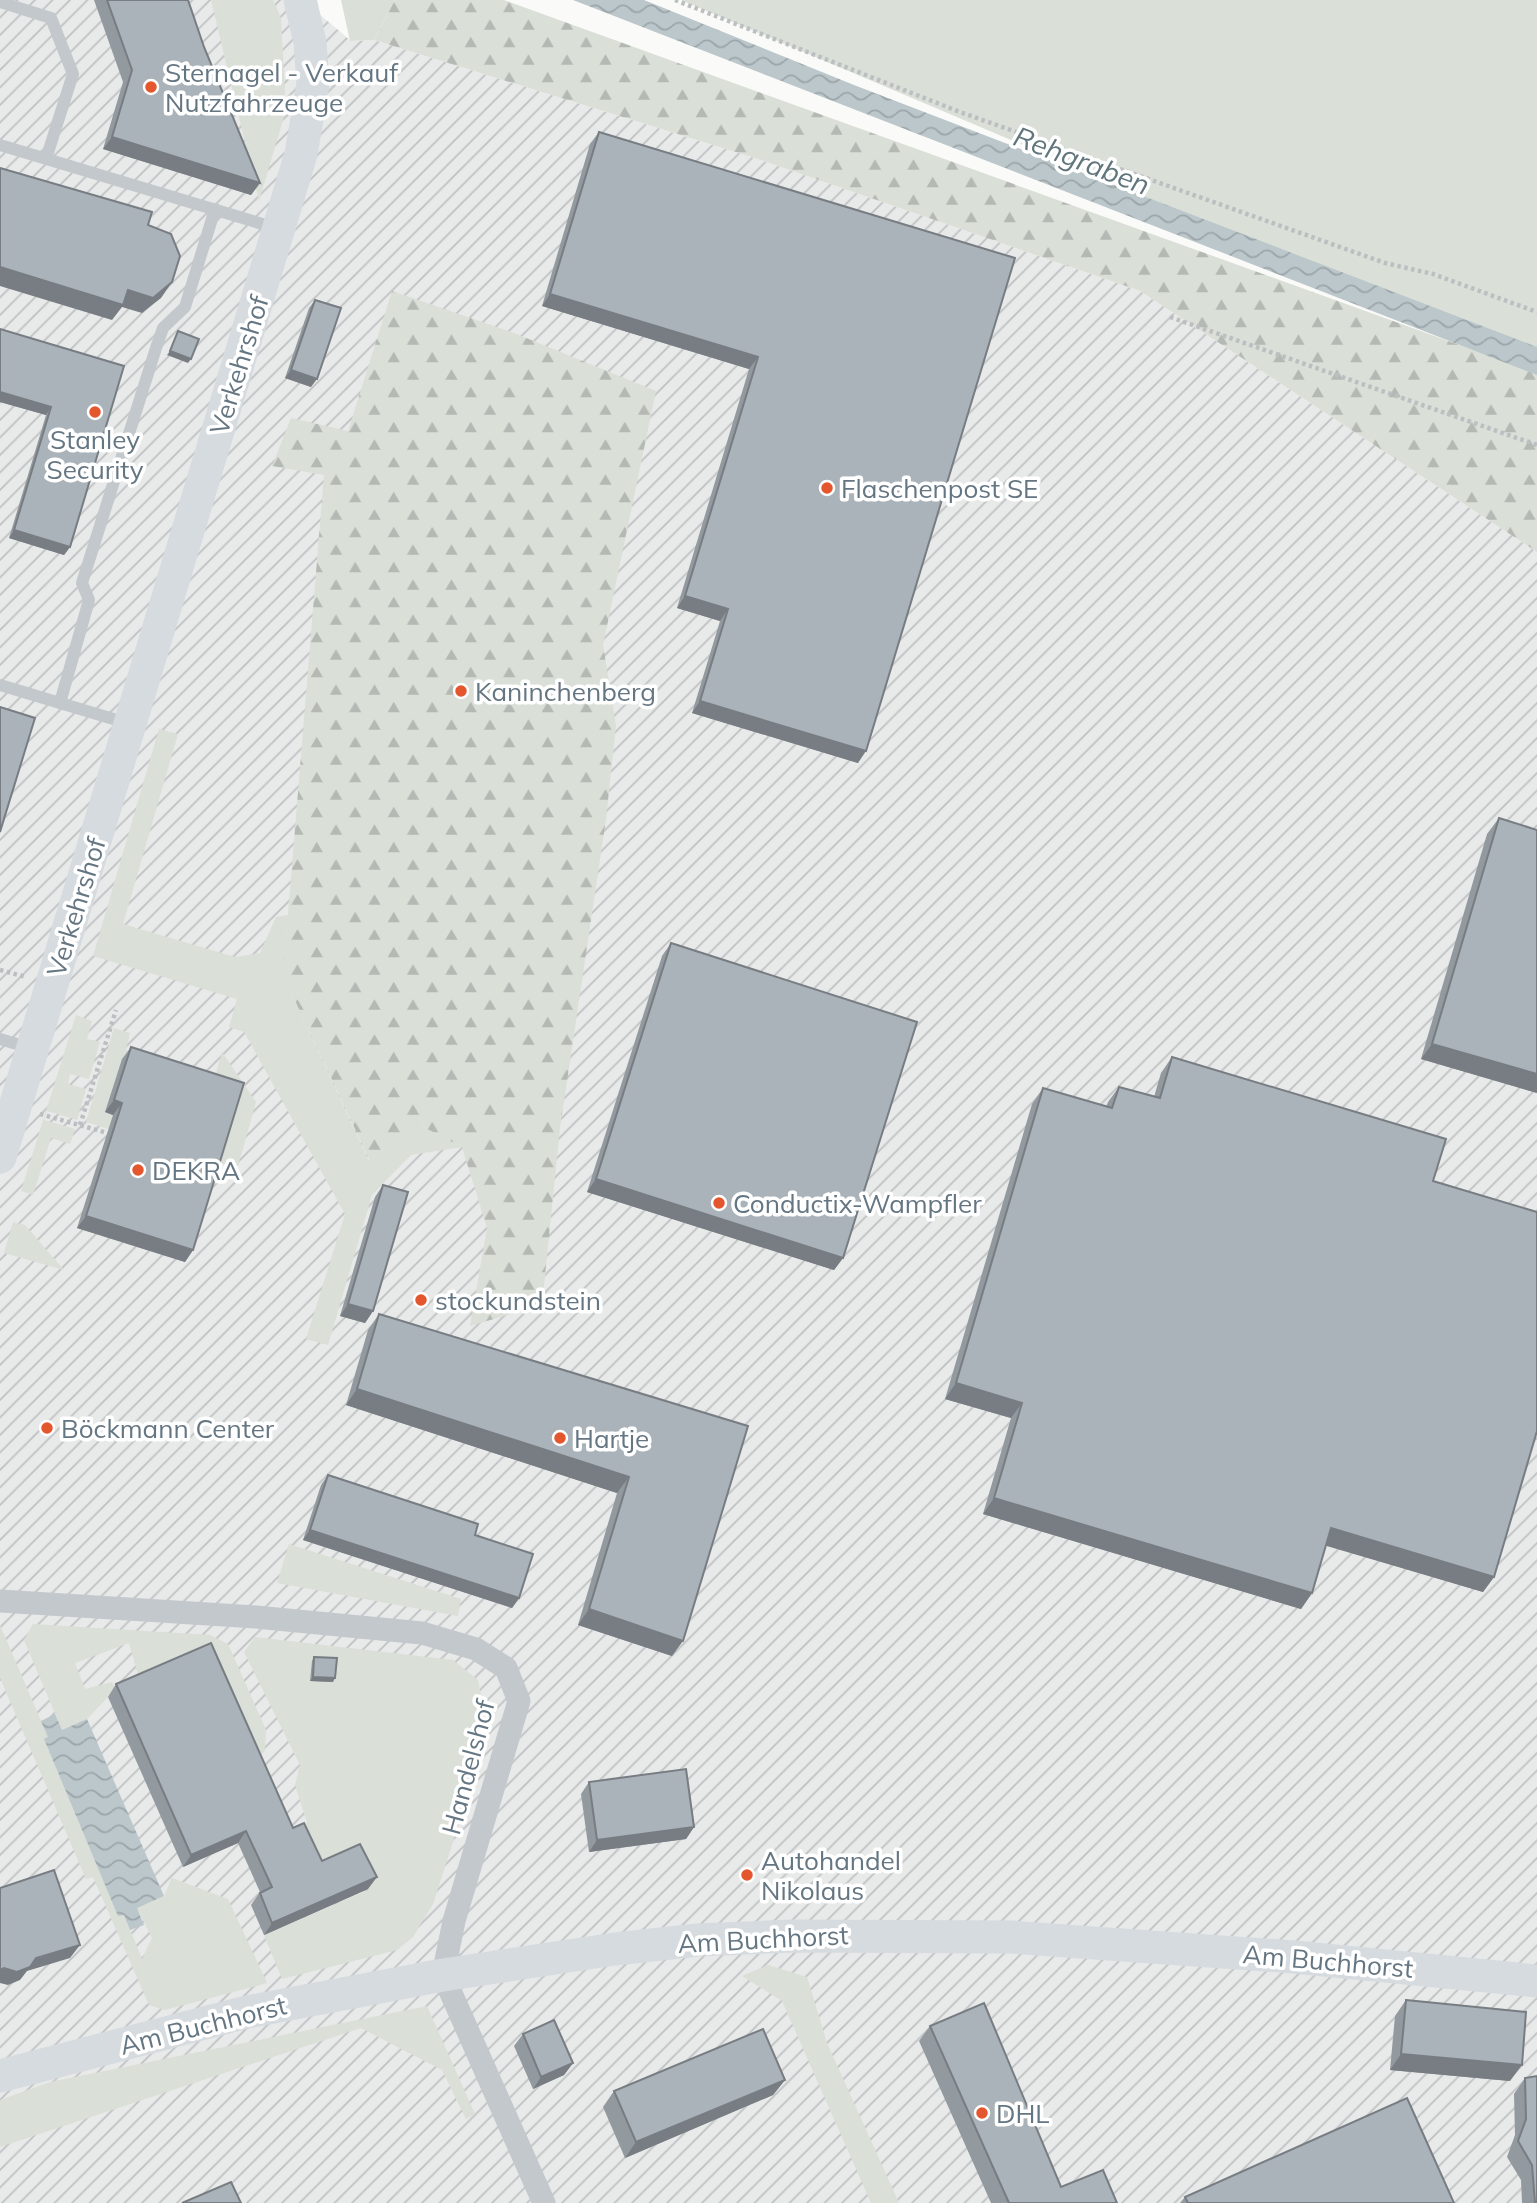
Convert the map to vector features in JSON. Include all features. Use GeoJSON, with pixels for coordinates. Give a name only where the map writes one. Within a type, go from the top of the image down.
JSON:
{"type":"FeatureCollection","features":[{"type":"Feature","properties":{"kind":"main road","name":"Verkehrshof"},"geometry":{"type":"LineString","coordinates":[[0,1157],[301,154],[313,84],[310,42],[300,0]]}},
{"type":"Feature","properties":{"kind":"main road","name":"Am Buchhorst"},"geometry":{"type":"LineString","coordinates":[[0,2076],[247,2012],[443,1975],[698,1940],[880,1935],[1010,1937],[1267,1955],[1537,1981]]}},
{"type":"Feature","properties":{"kind":"street","name":"Handelshof"},"geometry":{"type":"LineString","coordinates":[[0,1601],[256,1617],[422,1633],[475,1649],[506,1668],[519,1701],[454,1921],[443,1975]]}},
{"type":"Feature","properties":{"kind":"street"},"geometry":{"type":"LineString","coordinates":[[443,1975],[544,2203]]}},
{"type":"Feature","properties":{"kind":"lane"},"geometry":{"type":"LineString","coordinates":[[0,2],[51,18],[72,74],[46,159]]}},
{"type":"Feature","properties":{"kind":"lane"},"geometry":{"type":"LineString","coordinates":[[0,145],[279,229]]}},
{"type":"Feature","properties":{"kind":"lane"},"geometry":{"type":"LineString","coordinates":[[60,703],[89,600],[82,583],[163,328],[185,307],[215,209]]}},
{"type":"Feature","properties":{"kind":"lane"},"geometry":{"type":"LineString","coordinates":[[0,685],[131,724]]}},
{"type":"Feature","properties":{"kind":"lane"},"geometry":{"type":"LineString","coordinates":[[0,1039],[34,1049]]}},
{"type":"Feature","properties":{"kind":"path"},"geometry":{"type":"LineString","coordinates":[[675,0],[960,112],[1385,263],[1433,274],[1537,312]]}},
{"type":"Feature","properties":{"kind":"path"},"geometry":{"type":"LineString","coordinates":[[1170,317],[1537,445]]}},
{"type":"Feature","properties":{"kind":"path"},"geometry":{"type":"LineString","coordinates":[[80,1125],[116,1010]]}},
{"type":"Feature","properties":{"kind":"path"},"geometry":{"type":"LineString","coordinates":[[16,1107],[111,1134]]}},
{"type":"Feature","properties":{"kind":"shaded area"},"geometry":{"type":"Polygon","coordinates":[[[0,0],[303,0],[351,41],[374,40],[758,159],[1140,291],[1537,552],[1537,2203],[0,2203],[0,0]]]}},
{"type":"Feature","properties":{"kind":"green space"},"geometry":{"type":"Polygon","coordinates":[[[211,0],[273,0],[281,18],[286,110],[259,201],[211,0]]]}},
{"type":"Feature","properties":{"kind":"green space"},"geometry":{"type":"Polygon","coordinates":[[[341,0],[395,0],[374,40],[350,41],[341,0]]]}},
{"type":"Feature","properties":{"kind":"green space"},"geometry":{"type":"Polygon","coordinates":[[[395,0],[504,0],[1537,373],[1537,552],[1140,291],[758,159],[374,40],[395,0]]]}},
{"type":"Feature","properties":{"kind":"green space"},"geometry":{"type":"Polygon","coordinates":[[[681,0],[1537,0],[1537,363],[681,0]]]}},
{"type":"Feature","properties":{"kind":"green space"},"geometry":{"type":"Polygon","coordinates":[[[392,291],[514,333],[656,391],[603,645],[616,726],[606,819],[560,1128],[542,1305],[470,1326],[487,1228],[462,1147],[412,1121],[370,1161],[283,975],[324,475],[272,466],[291,418],[348,431],[392,291]]]}},
{"type":"Feature","properties":{"kind":"green space"},"geometry":{"type":"Polygon","coordinates":[[[159,729],[178,734],[123,924],[235,957],[260,953],[276,917],[288,915],[283,975],[369,1161],[412,1121],[462,1147],[411,1155],[372,1195],[328,1345],[306,1339],[345,1214],[244,1032],[229,1027],[237,999],[93,956],[159,729]]]}},
{"type":"Feature","properties":{"kind":"green space"},"geometry":{"type":"Polygon","coordinates":[[[76,1015],[92,1021],[87,1039],[100,1042],[89,1079],[70,1074],[68,1084],[86,1089],[77,1120],[47,1111],[44,1120],[75,1129],[70,1144],[51,1138],[33,1195],[21,1191],[76,1015]]]}},
{"type":"Feature","properties":{"kind":"green space"},"geometry":{"type":"Polygon","coordinates":[[[114,1028],[130,1033],[126,1050],[215,1078],[222,1052],[256,1102],[236,1168],[163,1145],[123,1059],[105,1112],[128,1120],[112,1130],[86,1122],[114,1028]]]}},
{"type":"Feature","properties":{"kind":"green space"},"geometry":{"type":"Polygon","coordinates":[[[13,1222],[25,1225],[64,1270],[4,1253],[13,1222]]]}},
{"type":"Feature","properties":{"kind":"green space"},"geometry":{"type":"Polygon","coordinates":[[[289,1544],[461,1599],[458,1616],[277,1583],[289,1544]]]}},
{"type":"Feature","properties":{"kind":"green space"},"geometry":{"type":"Polygon","coordinates":[[[33,1624],[210,1635],[228,1644],[266,1730],[265,1751],[251,1764],[140,1682],[129,1643],[75,1663],[85,1689],[112,1682],[118,1692],[108,1697],[87,1719],[62,1730],[24,1640],[33,1624]]]}},
{"type":"Feature","properties":{"kind":"green space"},"geometry":{"type":"Polygon","coordinates":[[[0,1625],[48,1737],[44,1739],[118,1915],[124,1915],[142,1959],[152,1938],[137,1908],[164,1896],[172,1878],[228,1899],[267,1983],[165,2010],[149,2005],[93,1877],[86,1879],[0,1678],[0,1625]]]}},
{"type":"Feature","properties":{"kind":"green space"},"geometry":{"type":"Polygon","coordinates":[[[255,1637],[453,1660],[478,1680],[486,1723],[478,1764],[433,1904],[413,1937],[397,1950],[282,1979],[264,1935],[368,1890],[314,1873],[295,1835],[307,1822],[295,1785],[300,1765],[244,1652],[255,1637]]]}},
{"type":"Feature","properties":{"kind":"green space"},"geometry":{"type":"Polygon","coordinates":[[[768,1965],[807,1977],[827,2043],[899,2203],[871,2203],[782,2001],[742,1976],[768,1965]]]}},
{"type":"Feature","properties":{"kind":"green space"},"geometry":{"type":"Polygon","coordinates":[[[427,2006],[475,2114],[466,2119],[442,2070],[361,2028],[0,2147],[0,2100],[50,2082],[427,2006]]]}},
{"type":"Feature","properties":{"kind":"water"},"geometry":{"type":"Polygon","coordinates":[[[573,0],[644,0],[854,85],[1537,347],[1537,375],[573,0]]]}},
{"type":"Feature","properties":{"kind":"water"},"geometry":{"type":"Polygon","coordinates":[[[55,1714],[62,1730],[87,1719],[164,1896],[137,1908],[144,1925],[130,1930],[124,1915],[118,1916],[44,1739],[48,1737],[41,1721],[55,1714]]]}},
{"type":"Feature","properties":{"kind":"building"},"geometry":{"type":"Polygon","coordinates":[[[107,0],[188,0],[204,47],[260,183],[112,137],[132,70],[107,0]]]}},
{"type":"Feature","properties":{"kind":"building","name":"Flaschenpost SE"},"geometry":{"type":"Polygon","coordinates":[[[599,132],[1015,258],[866,751],[700,701],[728,609],[685,596],[758,357],[550,294],[599,132]]]}},
{"type":"Feature","properties":{"kind":"building"},"geometry":{"type":"Polygon","coordinates":[[[0,168],[152,212],[148,225],[171,234],[180,256],[172,282],[153,298],[128,290],[123,305],[0,267],[0,168]]]}},
{"type":"Feature","properties":{"kind":"building"},"geometry":{"type":"Polygon","coordinates":[[[315,300],[341,308],[317,379],[291,370],[315,300]]]}},
{"type":"Feature","properties":{"kind":"building"},"geometry":{"type":"Polygon","coordinates":[[[0,329],[124,366],[70,547],[14,530],[51,407],[0,392],[0,329]]]}},
{"type":"Feature","properties":{"kind":"building"},"geometry":{"type":"Polygon","coordinates":[[[178,331],[199,339],[191,359],[170,351],[178,331]]]}},
{"type":"Feature","properties":{"kind":"building"},"geometry":{"type":"Polygon","coordinates":[[[0,707],[35,718],[0,832],[0,707]]]}},
{"type":"Feature","properties":{"kind":"building"},"geometry":{"type":"Polygon","coordinates":[[[1499,818],[1537,830],[1537,1074],[1432,1044],[1499,818]]]}},
{"type":"Feature","properties":{"kind":"building"},"geometry":{"type":"Polygon","coordinates":[[[671,943],[917,1022],[843,1258],[596,1179],[671,943]]]}},
{"type":"Feature","properties":{"kind":"building","name":"DEKRA"},"geometry":{"type":"Polygon","coordinates":[[[131,1047],[244,1083],[193,1250],[86,1216],[122,1103],[114,1100],[131,1047]]]}},
{"type":"Feature","properties":{"kind":"building"},"geometry":{"type":"Polygon","coordinates":[[[1172,1057],[1446,1139],[1433,1181],[1537,1212],[1537,1431],[1494,1577],[1331,1528],[1312,1593],[994,1498],[1022,1403],[956,1383],[1043,1088],[1112,1108],[1119,1087],[1160,1098],[1172,1057]]]}},
{"type":"Feature","properties":{"kind":"building"},"geometry":{"type":"Polygon","coordinates":[[[383,1185],[408,1192],[373,1311],[348,1304],[383,1185]]]}},
{"type":"Feature","properties":{"kind":"building"},"geometry":{"type":"Polygon","coordinates":[[[379,1314],[748,1426],[683,1641],[589,1609],[629,1477],[357,1389],[379,1314]]]}},
{"type":"Feature","properties":{"kind":"building"},"geometry":{"type":"Polygon","coordinates":[[[328,1475],[478,1524],[475,1535],[533,1554],[519,1598],[310,1530],[328,1475]]]}},
{"type":"Feature","properties":{"kind":"building"},"geometry":{"type":"Polygon","coordinates":[[[211,1643],[293,1828],[304,1823],[322,1861],[360,1844],[377,1877],[272,1923],[260,1893],[272,1887],[246,1831],[191,1855],[116,1684],[211,1643]]]}},
{"type":"Feature","properties":{"kind":"building"},"geometry":{"type":"Polygon","coordinates":[[[314,1657],[337,1658],[335,1678],[313,1677],[314,1657]]]}},
{"type":"Feature","properties":{"kind":"building"},"geometry":{"type":"Polygon","coordinates":[[[686,1769],[694,1827],[597,1840],[589,1782],[686,1769]]]}},
{"type":"Feature","properties":{"kind":"building"},"geometry":{"type":"Polygon","coordinates":[[[54,1870],[80,1945],[36,1958],[30,1967],[17,1972],[4,1968],[0,1970],[0,1888],[54,1870]]]}},
{"type":"Feature","properties":{"kind":"building"},"geometry":{"type":"Polygon","coordinates":[[[1406,2000],[1526,2012],[1522,2065],[1401,2054],[1406,2000]]]}},
{"type":"Feature","properties":{"kind":"building","name":"DHL"},"geometry":{"type":"Polygon","coordinates":[[[984,2003],[1061,2187],[1103,2170],[1117,2203],[1009,2203],[930,2026],[984,2003]]]}},
{"type":"Feature","properties":{"kind":"building"},"geometry":{"type":"Polygon","coordinates":[[[554,2020],[573,2063],[541,2077],[523,2034],[554,2020]]]}},
{"type":"Feature","properties":{"kind":"building"},"geometry":{"type":"Polygon","coordinates":[[[763,2029],[785,2080],[636,2142],[614,2091],[763,2029]]]}},
{"type":"Feature","properties":{"kind":"building"},"geometry":{"type":"Polygon","coordinates":[[[1537,2076],[1535,2203],[1532,2165],[1518,2141],[1526,2119],[1525,2078],[1537,2076]]]}},
{"type":"Feature","properties":{"kind":"building"},"geometry":{"type":"Polygon","coordinates":[[[1407,2098],[1454,2203],[1188,2203],[1185,2197],[1407,2098]]]}},
{"type":"Feature","properties":{"kind":"building"},"geometry":{"type":"Polygon","coordinates":[[[231,2182],[241,2203],[182,2203],[231,2182]]]}},
{"type":"Feature","properties":{"kind":"place","name":"Sternagel - Verkauf Nutzfahrzeuge"},"geometry":{"type":"Point","coordinates":[151,87]}},
{"type":"Feature","properties":{"kind":"place","name":"Stanley Security"},"geometry":{"type":"Point","coordinates":[95,412]}},
{"type":"Feature","properties":{"kind":"place","name":"Flaschenpost SE"},"geometry":{"type":"Point","coordinates":[827,488]}},
{"type":"Feature","properties":{"kind":"place","name":"Kaninchenberg"},"geometry":{"type":"Point","coordinates":[461,691]}},
{"type":"Feature","properties":{"kind":"place","name":"DEKRA"},"geometry":{"type":"Point","coordinates":[138,1170]}},
{"type":"Feature","properties":{"kind":"place","name":"Conductix-Wampfler"},"geometry":{"type":"Point","coordinates":[719,1203]}},
{"type":"Feature","properties":{"kind":"place","name":"stockundstein"},"geometry":{"type":"Point","coordinates":[421,1300]}},
{"type":"Feature","properties":{"kind":"place","name":"Böckmann Center"},"geometry":{"type":"Point","coordinates":[47,1428]}},
{"type":"Feature","properties":{"kind":"place","name":"Hartje"},"geometry":{"type":"Point","coordinates":[560,1438]}},
{"type":"Feature","properties":{"kind":"place","name":"Autohandel Nikolaus"},"geometry":{"type":"Point","coordinates":[747,1875]}},
{"type":"Feature","properties":{"kind":"place","name":"DHL"},"geometry":{"type":"Point","coordinates":[982,2113]}},
{"type":"Feature","properties":{"kind":"water label","name":"Rehgraben"},"geometry":{"type":"Point","coordinates":[1082,160]}}]}
